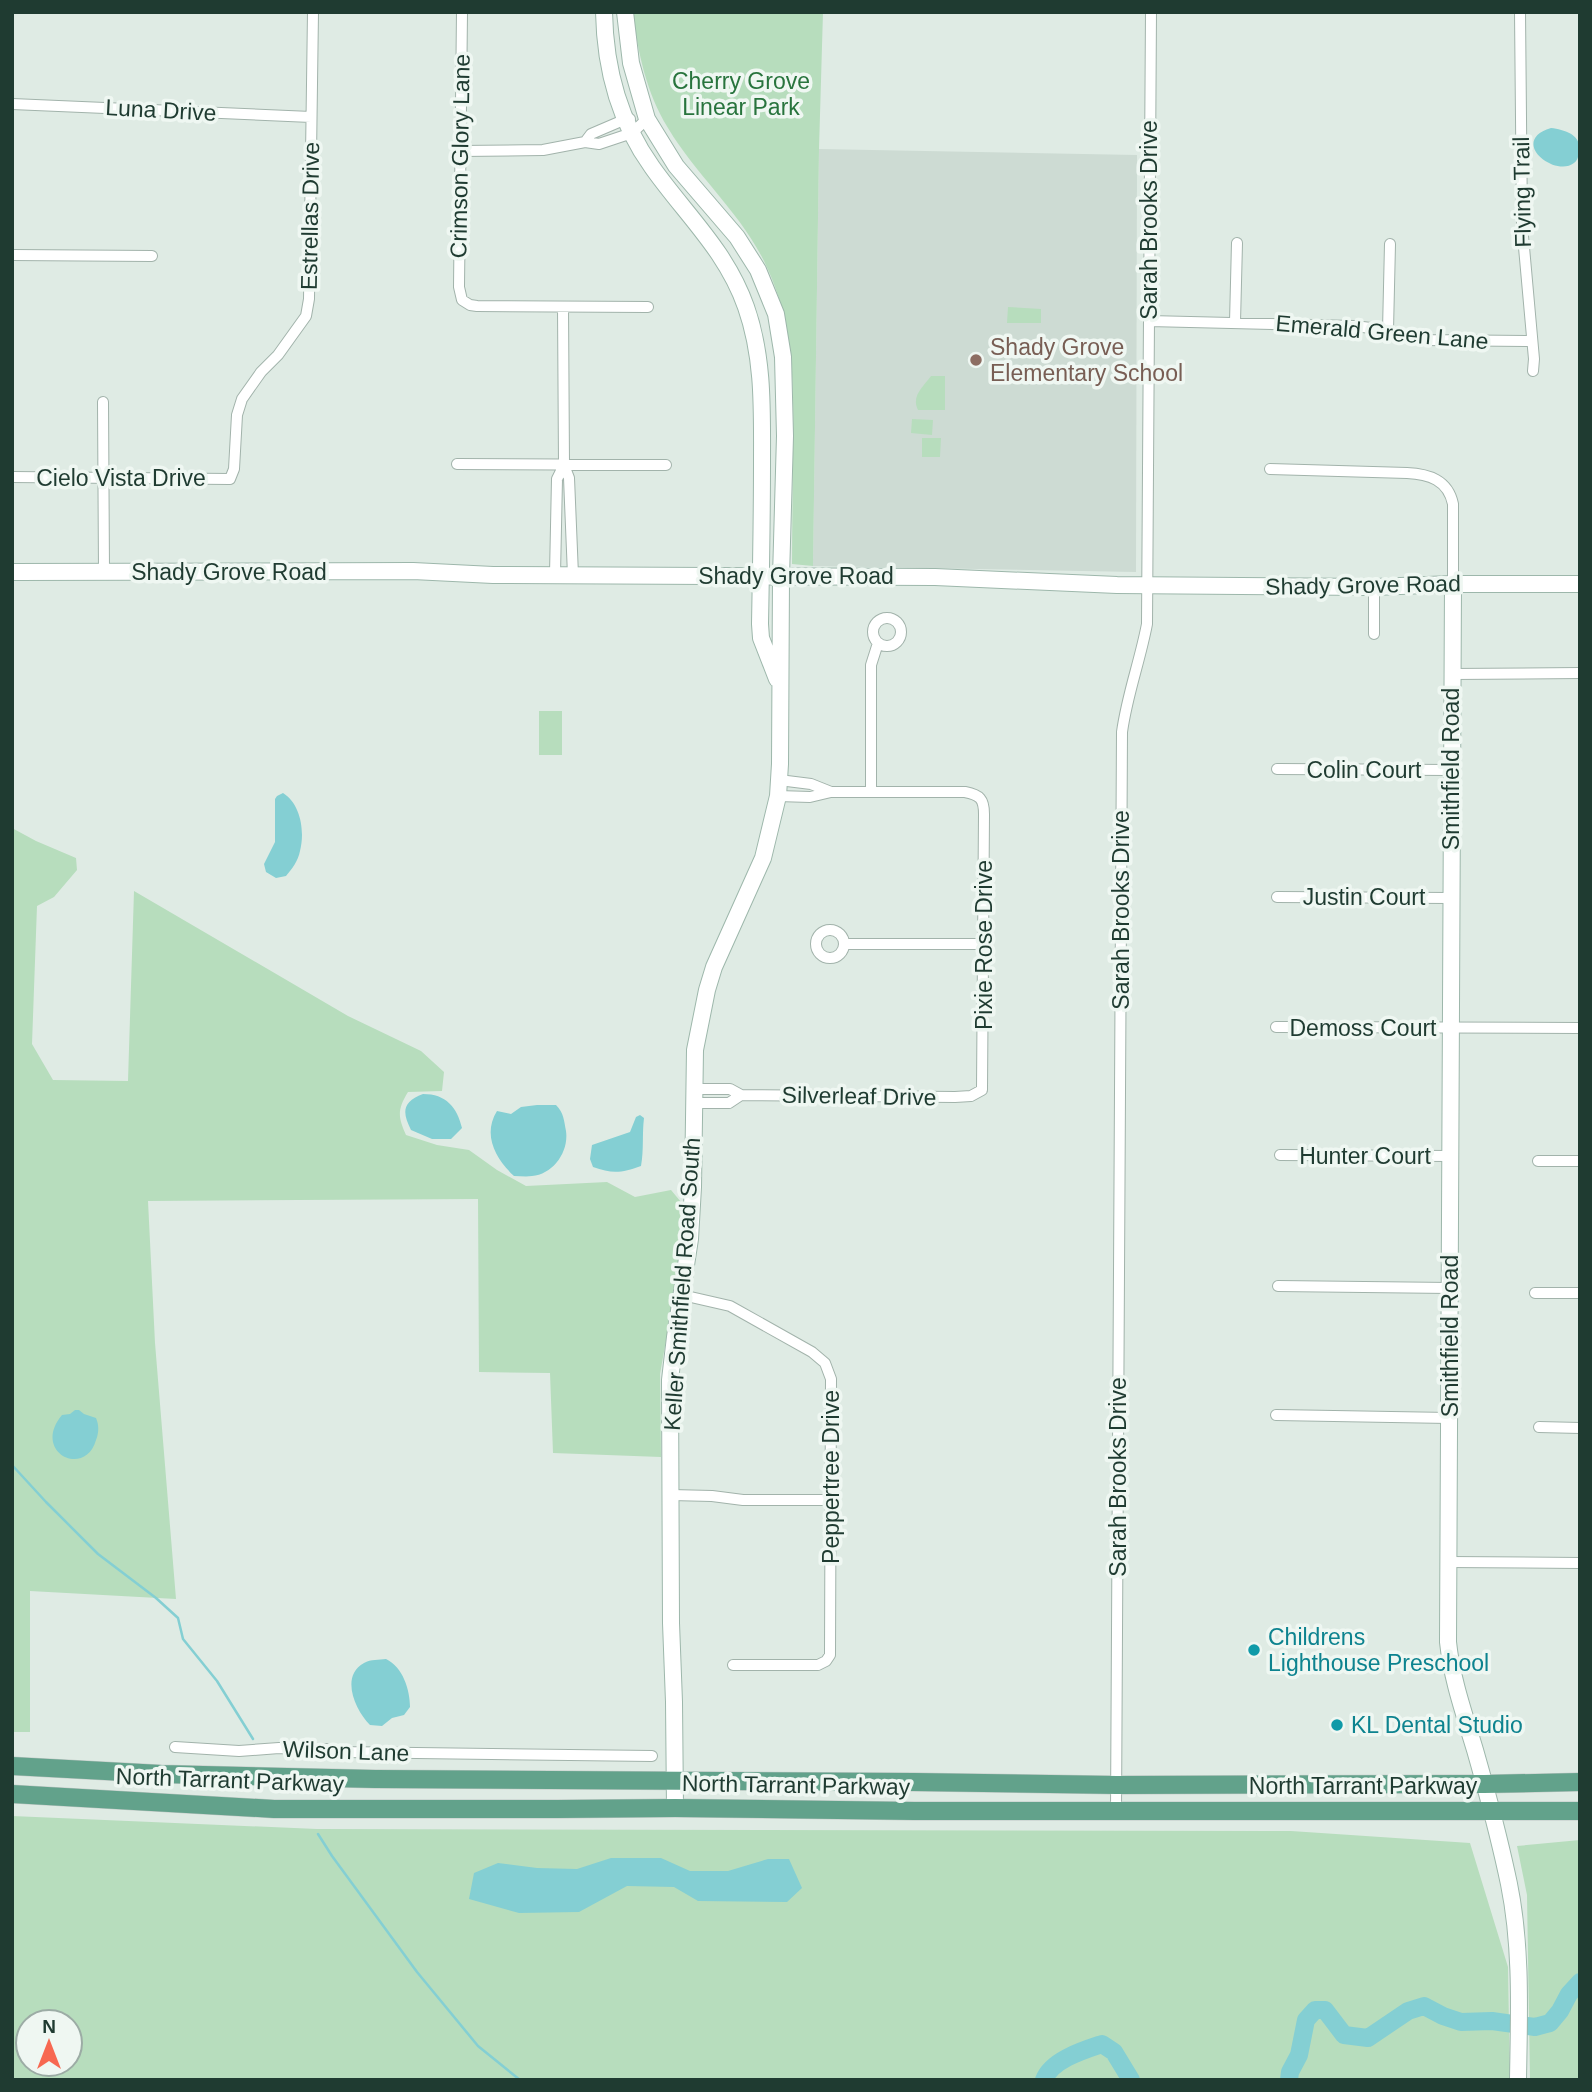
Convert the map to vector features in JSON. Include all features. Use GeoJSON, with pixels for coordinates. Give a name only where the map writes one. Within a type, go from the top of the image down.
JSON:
{"type":"FeatureCollection","features":[{"type":"Feature","properties":{"kind":"main road","name":"Keller Smithfield Road South"},"geometry":{"type":"LineString","coordinates":[[604,12],[607,60],[612,84],[629,126],[651,166],[718,250],[746,308],[760,365],[762,404],[761,638],[781,692]]}},
{"type":"Feature","properties":{"kind":"main road","name":"Keller Smithfield Road South"},"geometry":{"type":"LineString","coordinates":[[625,12],[631,63],[647,119],[676,166],[737,237],[758,270],[776,314],[783,357],[785,436],[780,577],[779,788],[763,858],[726,937],[707,990],[695,1050],[691,1226],[670,1380],[670,1623],[675,1808]]}},
{"type":"Feature","properties":{"kind":"main road","name":"Shady Grove Road"},"geometry":{"type":"LineString","coordinates":[[12,572],[413,571],[494,575],[935,577],[1148,585],[1374,587],[1580,584]]}},
{"type":"Feature","properties":{"kind":"main road","name":"Smithfield Road"},"geometry":{"type":"LineString","coordinates":[[1453,584],[1448,1642],[1451,1670],[1484,1784],[1515,1919],[1518,1966],[1518,2080]]}},
{"type":"Feature","properties":{"kind":"main road","name":"North Tarrant Parkway"},"geometry":{"type":"LineString","coordinates":[[12,1766],[161,1774],[675,1782],[1117,1785],[1580,1782]]}},
{"type":"Feature","properties":{"kind":"main road"},"geometry":{"type":"LineString","coordinates":[[914,1782],[914,1811]]}},
{"type":"Feature","properties":{"kind":"main road","name":"North Tarrant Parkway"},"geometry":{"type":"LineString","coordinates":[[12,1794],[274,1808],[1580,1811]]}},
{"type":"Feature","properties":{"kind":"street","name":"Estrellas Drive"},"geometry":{"type":"LineString","coordinates":[[230,479],[234,469],[237,415],[242,399],[306,316],[309,299],[313,12]]}},
{"type":"Feature","properties":{"kind":"street","name":"Crimson Glory Lane"},"geometry":{"type":"LineString","coordinates":[[462,12],[459,287],[462,300],[477,306],[563,307]]}},
{"type":"Feature","properties":{"kind":"street","name":"Sarah Brooks Drive"},"geometry":{"type":"LineString","coordinates":[[1116,1811],[1122,732],[1126,703],[1142,652],[1147,624],[1151,12]]}},
{"type":"Feature","properties":{"kind":"street","name":"Flying Trail"},"geometry":{"type":"LineString","coordinates":[[1520,12],[1522,225],[1533,371]]}},
{"type":"Feature","properties":{"kind":"street","name":"Luna Drive"},"geometry":{"type":"LineString","coordinates":[[12,104],[311,117]]}},
{"type":"Feature","properties":{"kind":"street"},"geometry":{"type":"LineString","coordinates":[[460,151],[543,150],[584,142],[591,134],[629,126],[647,119]]}},
{"type":"Feature","properties":{"kind":"street"},"geometry":{"type":"LineString","coordinates":[[1235,322],[1237,243]]}},
{"type":"Feature","properties":{"kind":"street"},"geometry":{"type":"LineString","coordinates":[[1388,330],[1390,244]]}},
{"type":"Feature","properties":{"kind":"street"},"geometry":{"type":"LineString","coordinates":[[12,255],[152,256]]}},
{"type":"Feature","properties":{"kind":"street"},"geometry":{"type":"LineString","coordinates":[[573,575],[569,478],[564,465],[563,307],[648,307]]}},
{"type":"Feature","properties":{"kind":"street","name":"Emerald Green Lane"},"geometry":{"type":"LineString","coordinates":[[1149,321],[1354,326],[1388,330],[1422,340],[1532,341]]}},
{"type":"Feature","properties":{"kind":"street"},"geometry":{"type":"LineString","coordinates":[[103,402],[104,572]]}},
{"type":"Feature","properties":{"kind":"street"},"geometry":{"type":"LineString","coordinates":[[457,464],[666,465]]}},
{"type":"Feature","properties":{"kind":"street"},"geometry":{"type":"LineString","coordinates":[[555,575],[557,479],[564,465]]}},
{"type":"Feature","properties":{"kind":"street"},"geometry":{"type":"LineString","coordinates":[[1270,469],[1415,473],[1436,478],[1445,485],[1453,503],[1453,584]]}},
{"type":"Feature","properties":{"kind":"street","name":"Cielo Vista Drive"},"geometry":{"type":"LineString","coordinates":[[12,477],[230,479]]}},
{"type":"Feature","properties":{"kind":"street"},"geometry":{"type":"LineString","coordinates":[[1374,587],[1374,634]]}},
{"type":"Feature","properties":{"kind":"street"},"geometry":{"type":"LineString","coordinates":[[779,788],[811,784],[831,792],[871,791],[871,665],[878,643]]}},
{"type":"Feature","properties":{"kind":"street"},"geometry":{"type":"LineString","coordinates":[[1452,674],[1580,673]]}},
{"type":"Feature","properties":{"kind":"street","name":"Colin Court"},"geometry":{"type":"LineString","coordinates":[[1278,769],[1451,770]]}},
{"type":"Feature","properties":{"kind":"street","name":"Pixie Rose Drive"},"geometry":{"type":"LineString","coordinates":[[871,791],[965,792],[978,795],[982,799],[984,1081],[982,1090],[977,1094]]}},
{"type":"Feature","properties":{"kind":"street","name":"Justin Court"},"geometry":{"type":"LineString","coordinates":[[1277,897],[1450,898]]}},
{"type":"Feature","properties":{"kind":"street"},"geometry":{"type":"LineString","coordinates":[[844,944],[985,944]]}},
{"type":"Feature","properties":{"kind":"street","name":"Demoss Court"},"geometry":{"type":"LineString","coordinates":[[1276,1027],[1580,1028]]}},
{"type":"Feature","properties":{"kind":"street","name":"Silverleaf Drive"},"geometry":{"type":"LineString","coordinates":[[694,1096],[730,1089],[741,1095],[963,1097],[977,1094]]}},
{"type":"Feature","properties":{"kind":"street","name":"Hunter Court"},"geometry":{"type":"LineString","coordinates":[[1280,1155],[1450,1156]]}},
{"type":"Feature","properties":{"kind":"street"},"geometry":{"type":"LineString","coordinates":[[1538,1161],[1580,1161]]}},
{"type":"Feature","properties":{"kind":"street"},"geometry":{"type":"LineString","coordinates":[[1278,1286],[1450,1289]]}},
{"type":"Feature","properties":{"kind":"street"},"geometry":{"type":"LineString","coordinates":[[1535,1293],[1580,1293]]}},
{"type":"Feature","properties":{"kind":"street","name":"Peppertree Drive"},"geometry":{"type":"LineString","coordinates":[[682,1295],[730,1306],[812,1352],[825,1363],[830,1374],[831,1652],[828,1659],[815,1666],[733,1665]]}},
{"type":"Feature","properties":{"kind":"street"},"geometry":{"type":"LineString","coordinates":[[1276,1415],[1450,1418]]}},
{"type":"Feature","properties":{"kind":"street"},"geometry":{"type":"LineString","coordinates":[[1539,1427],[1580,1428]]}},
{"type":"Feature","properties":{"kind":"street"},"geometry":{"type":"LineString","coordinates":[[671,1495],[743,1500],[831,1500]]}},
{"type":"Feature","properties":{"kind":"street"},"geometry":{"type":"LineString","coordinates":[[1448,1563],[1580,1563]]}},
{"type":"Feature","properties":{"kind":"street","name":"Wilson Lane"},"geometry":{"type":"LineString","coordinates":[[175,1747],[239,1751],[279,1748],[342,1752],[652,1756]]}},
{"type":"Feature","properties":{"kind":"street"},"geometry":{"type":"LineString","coordinates":[[515,1780],[516,1754]]}},
{"type":"Feature","properties":{"kind":"shaded area","name":"Shady Grove Elementary School"},"geometry":{"type":"Polygon","coordinates":[[[819,149],[1137,155],[1136,572],[813,566],[819,149]]]}},
{"type":"Feature","properties":{"kind":"green space","name":"Cherry Grove Linear Park"},"geometry":{"type":"Polygon","coordinates":[[[633,12],[823,12],[813,566],[792,564],[792,375],[787,329],[774,284],[754,243],[691,162],[660,114],[644,72],[633,12]]]}},
{"type":"Feature","properties":{"kind":"green space"},"geometry":{"type":"Polygon","coordinates":[[[1008,307],[1041,309],[1041,323],[1007,323],[1008,307]]]}},
{"type":"Feature","properties":{"kind":"green space"},"geometry":{"type":"Polygon","coordinates":[[[931,376],[945,376],[945,410],[918,410],[917,396],[931,376]]]}},
{"type":"Feature","properties":{"kind":"green space"},"geometry":{"type":"Polygon","coordinates":[[[912,419],[933,420],[932,435],[911,433],[912,419]]]}},
{"type":"Feature","properties":{"kind":"green space"},"geometry":{"type":"Polygon","coordinates":[[[922,438],[941,438],[940,457],[922,457],[922,438]]]}},
{"type":"Feature","properties":{"kind":"green space"},"geometry":{"type":"Polygon","coordinates":[[[539,711],[562,711],[562,755],[539,755],[539,711]]]}},
{"type":"Feature","properties":{"kind":"green space"},"geometry":{"type":"Polygon","coordinates":[[[12,828],[76,858],[77,870],[54,897],[37,906],[32,1044],[53,1080],[128,1081],[134,891],[348,1016],[421,1051],[444,1072],[442,1091],[408,1092],[400,1114],[406,1135],[437,1145],[469,1150],[526,1186],[607,1182],[635,1197],[671,1190],[681,1202],[677,1279],[660,1374],[661,1457],[553,1453],[550,1373],[479,1372],[478,1199],[148,1201],[155,1343],[176,1599],[30,1591],[30,1732],[12,1732],[12,828]]]}},
{"type":"Feature","properties":{"kind":"green space"},"geometry":{"type":"Polygon","coordinates":[[[12,1816],[317,1829],[1291,1831],[1470,1843],[1508,1967],[1510,2080],[12,2080],[12,1816]]]}},
{"type":"Feature","properties":{"kind":"green space"},"geometry":{"type":"Polygon","coordinates":[[[1580,1840],[1580,2080],[1530,2080],[1527,1895],[1517,1846],[1580,1840]]]}},
{"type":"Feature","properties":{"kind":"water"},"geometry":{"type":"Polygon","coordinates":[[[1551,128],[1568,132],[1576,138],[1580,148],[1574,163],[1556,166],[1539,156],[1534,149],[1534,141],[1539,134],[1551,128]]]}},
{"type":"Feature","properties":{"kind":"water"},"geometry":{"type":"Polygon","coordinates":[[[283,793],[298,811],[302,827],[301,844],[298,858],[290,871],[286,876],[276,878],[266,872],[264,864],[275,842],[275,799],[283,793]]]}},
{"type":"Feature","properties":{"kind":"water"},"geometry":{"type":"Polygon","coordinates":[[[423,1094],[438,1096],[454,1108],[462,1128],[451,1139],[432,1139],[411,1130],[406,1118],[406,1108],[411,1100],[423,1094]]]}},
{"type":"Feature","properties":{"kind":"water"},"geometry":{"type":"Polygon","coordinates":[[[556,1105],[559,1108],[566,1131],[565,1147],[558,1161],[547,1171],[532,1176],[514,1176],[493,1146],[493,1120],[497,1111],[511,1114],[521,1107],[556,1105]]]}},
{"type":"Feature","properties":{"kind":"water"},"geometry":{"type":"Polygon","coordinates":[[[640,1115],[644,1118],[641,1166],[617,1172],[593,1167],[590,1159],[592,1145],[630,1132],[636,1117],[640,1115]]]}},
{"type":"Feature","properties":{"kind":"water"},"geometry":{"type":"Polygon","coordinates":[[[75,1410],[96,1418],[98,1431],[90,1452],[82,1458],[72,1459],[63,1456],[56,1449],[53,1440],[54,1428],[62,1415],[75,1410]]]}},
{"type":"Feature","properties":{"kind":"water"},"geometry":{"type":"Polygon","coordinates":[[[386,1659],[401,1673],[409,1693],[410,1707],[404,1715],[392,1718],[382,1726],[370,1725],[359,1711],[351,1684],[357,1669],[364,1663],[386,1659]]]}},
{"type":"Feature","properties":{"kind":"water"},"geometry":{"type":"Polygon","coordinates":[[[611,1858],[661,1858],[690,1871],[728,1871],[768,1859],[789,1859],[802,1888],[787,1902],[698,1901],[674,1887],[627,1886],[579,1912],[519,1913],[469,1899],[474,1873],[498,1863],[577,1869],[611,1858]]]}},
{"type":"Feature","properties":{"kind":"waterway"},"geometry":{"type":"LineString","coordinates":[[12,1465],[98,1554],[178,1618],[183,1639],[217,1681],[253,1739]]}},
{"type":"Feature","properties":{"kind":"waterway"},"geometry":{"type":"LineString","coordinates":[[318,1834],[417,1972],[478,2046],[520,2080]]}},
{"type":"Feature","properties":{"kind":"waterway"},"geometry":{"type":"LineString","coordinates":[[1289,2080],[1299,2055],[1306,2020],[1315,2010],[1325,2010],[1344,2035],[1368,2038],[1408,2011],[1424,2006],[1461,2022],[1492,2021],[1535,2027],[1550,2023],[1580,1982]]}},
{"type":"Feature","properties":{"kind":"waterway"},"geometry":{"type":"LineString","coordinates":[[1044,2080],[1061,2061],[1102,2044],[1114,2052],[1131,2080]]}},
{"type":"Feature","properties":{"kind":"place","name":"Shady Grove Elementary School"},"geometry":{"type":"Point","coordinates":[976,360]}},
{"type":"Feature","properties":{"kind":"place","name":"Childrens Lighthouse Preschool"},"geometry":{"type":"Point","coordinates":[1254,1650]}},
{"type":"Feature","properties":{"kind":"place","name":"KL Dental Studio"},"geometry":{"type":"Point","coordinates":[1337,1725]}}]}
